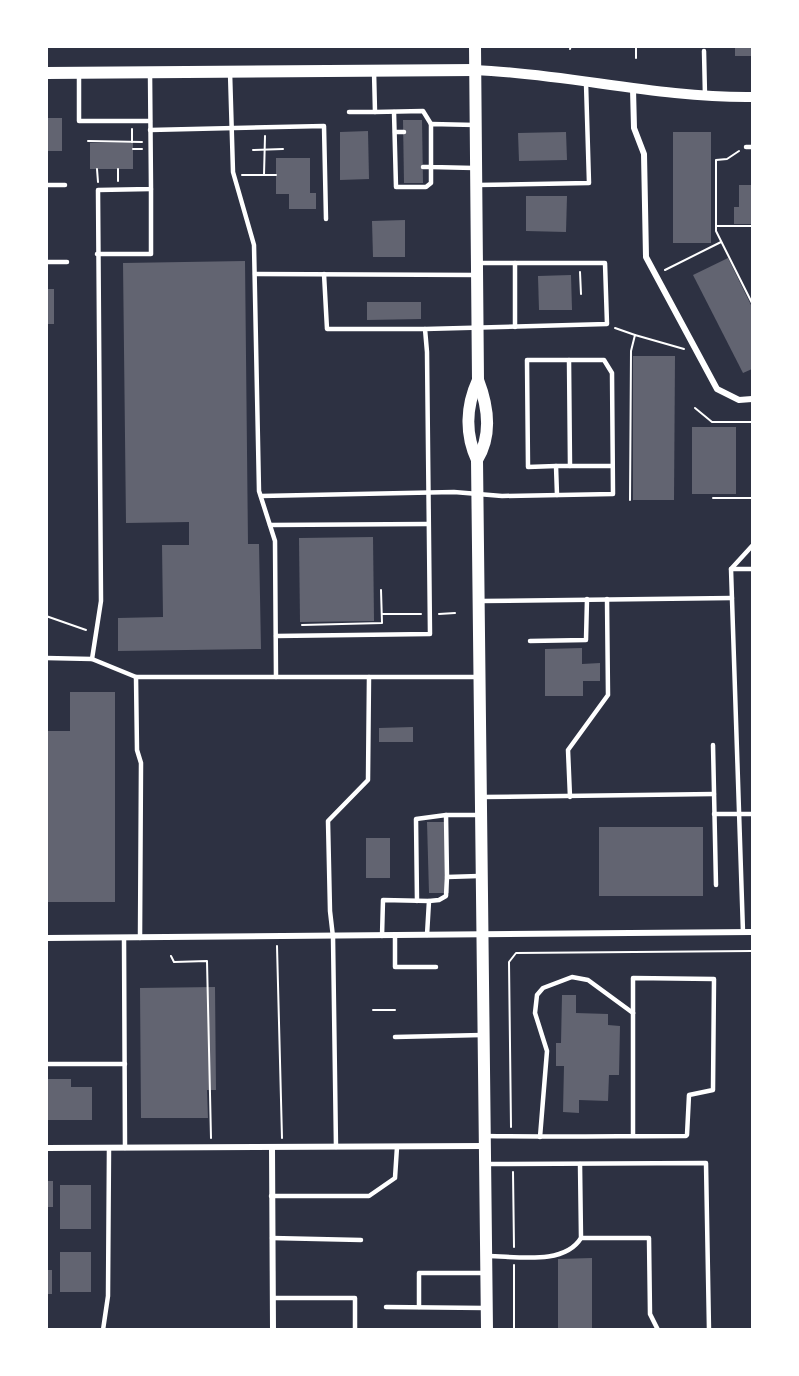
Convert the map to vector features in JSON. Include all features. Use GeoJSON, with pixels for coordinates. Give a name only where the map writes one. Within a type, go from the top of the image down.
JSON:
{"type":"FeatureCollection","features":[{"type":"Feature","properties":{"kind":"main road"},"geometry":{"type":"LineString","coordinates":[[475,46],[478,380],[469,400],[469,443],[477,460],[487,1329]]}},
{"type":"Feature","properties":{"kind":"main road"},"geometry":{"type":"LineString","coordinates":[[46,73],[475,70]]}},
{"type":"Feature","properties":{"kind":"street"},"geometry":{"type":"LineString","coordinates":[[475,70],[519,72],[633,89],[705,96],[753,97]]}},
{"type":"Feature","properties":{"kind":"street"},"geometry":{"type":"LineString","coordinates":[[633,89],[634,128],[644,154],[646,257],[717,389],[739,399],[753,399]]}},
{"type":"Feature","properties":{"kind":"street"},"geometry":{"type":"LineString","coordinates":[[46,938],[753,932]]}},
{"type":"Feature","properties":{"kind":"street"},"geometry":{"type":"LineString","coordinates":[[46,1148],[397,1147],[486,1141]]}},
{"type":"Feature","properties":{"kind":"street"},"geometry":{"type":"LineString","coordinates":[[272,1147],[273,1329]]}},
{"type":"Feature","properties":{"kind":"lane"},"geometry":{"type":"LineString","coordinates":[[704,51],[705,96]]}},
{"type":"Feature","properties":{"kind":"lane"},"geometry":{"type":"LineString","coordinates":[[374,71],[375,112]]}},
{"type":"Feature","properties":{"kind":"lane"},"geometry":{"type":"LineString","coordinates":[[98,254],[151,254],[150,72]]}},
{"type":"Feature","properties":{"kind":"lane"},"geometry":{"type":"LineString","coordinates":[[230,72],[234,176],[254,245],[261,496],[275,541],[276,677]]}},
{"type":"Feature","properties":{"kind":"lane"},"geometry":{"type":"LineString","coordinates":[[79,73],[79,121],[150,122]]}},
{"type":"Feature","properties":{"kind":"lane"},"geometry":{"type":"LineString","coordinates":[[477,185],[590,183],[586,81]]}},
{"type":"Feature","properties":{"kind":"lane"},"geometry":{"type":"LineString","coordinates":[[349,112],[423,111],[431,124],[432,149],[431,183],[426,187],[396,187],[394,112]]}},
{"type":"Feature","properties":{"kind":"lane"},"geometry":{"type":"LineString","coordinates":[[431,124],[476,125]]}},
{"type":"Feature","properties":{"kind":"lane"},"geometry":{"type":"LineString","coordinates":[[150,130],[324,126],[326,219]]}},
{"type":"Feature","properties":{"kind":"lane"},"geometry":{"type":"LineString","coordinates":[[394,132],[404,132]]}},
{"type":"Feature","properties":{"kind":"lane"},"geometry":{"type":"LineString","coordinates":[[423,132],[431,132]]}},
{"type":"Feature","properties":{"kind":"lane"},"geometry":{"type":"LineString","coordinates":[[395,149],[404,149]]}},
{"type":"Feature","properties":{"kind":"lane"},"geometry":{"type":"LineString","coordinates":[[423,149],[432,149]]}},
{"type":"Feature","properties":{"kind":"lane"},"geometry":{"type":"LineString","coordinates":[[395,167],[404,167]]}},
{"type":"Feature","properties":{"kind":"lane"},"geometry":{"type":"LineString","coordinates":[[423,167],[476,168]]}},
{"type":"Feature","properties":{"kind":"lane"},"geometry":{"type":"LineString","coordinates":[[46,185],[65,185]]}},
{"type":"Feature","properties":{"kind":"lane"},"geometry":{"type":"LineString","coordinates":[[92,658],[101,601],[98,190],[151,189]]}},
{"type":"Feature","properties":{"kind":"lane"},"geometry":{"type":"LineString","coordinates":[[46,262],[68,262]]}},
{"type":"Feature","properties":{"kind":"lane"},"geometry":{"type":"LineString","coordinates":[[255,274],[477,269],[514,263],[605,263],[607,324],[327,329],[324,274]]}},
{"type":"Feature","properties":{"kind":"lane"},"geometry":{"type":"LineString","coordinates":[[514,263],[515,327]]}},
{"type":"Feature","properties":{"kind":"lane"},"geometry":{"type":"LineString","coordinates":[[276,636],[430,634],[425,329]]}},
{"type":"Feature","properties":{"kind":"lane"},"geometry":{"type":"LineString","coordinates":[[261,496],[427,493],[477,493],[502,496],[613,494],[612,373],[603,360],[527,360],[528,467],[612,466]]}},
{"type":"Feature","properties":{"kind":"lane"},"geometry":{"type":"LineString","coordinates":[[569,360],[570,466]]}},
{"type":"Feature","properties":{"kind":"lane"},"geometry":{"type":"LineString","coordinates":[[556,466],[557,495]]}},
{"type":"Feature","properties":{"kind":"lane"},"geometry":{"type":"LineString","coordinates":[[270,525],[428,524]]}},
{"type":"Feature","properties":{"kind":"lane"},"geometry":{"type":"LineString","coordinates":[[743,932],[731,569],[753,546]]}},
{"type":"Feature","properties":{"kind":"lane"},"geometry":{"type":"LineString","coordinates":[[731,569],[753,569]]}},
{"type":"Feature","properties":{"kind":"lane"},"geometry":{"type":"LineString","coordinates":[[478,601],[732,598]]}},
{"type":"Feature","properties":{"kind":"lane"},"geometry":{"type":"LineString","coordinates":[[530,640],[586,640],[588,599]]}},
{"type":"Feature","properties":{"kind":"lane"},"geometry":{"type":"LineString","coordinates":[[570,797],[568,750],[608,695],[607,599]]}},
{"type":"Feature","properties":{"kind":"lane"},"geometry":{"type":"LineString","coordinates":[[46,658],[92,658],[136,677],[480,677]]}},
{"type":"Feature","properties":{"kind":"lane"},"geometry":{"type":"LineString","coordinates":[[136,677],[137,750],[141,763],[140,938]]}},
{"type":"Feature","properties":{"kind":"lane"},"geometry":{"type":"LineString","coordinates":[[336,1147],[333,937],[330,911],[328,821],[368,780],[369,677]]}},
{"type":"Feature","properties":{"kind":"lane"},"geometry":{"type":"LineString","coordinates":[[713,745],[716,885]]}},
{"type":"Feature","properties":{"kind":"lane"},"geometry":{"type":"LineString","coordinates":[[481,797],[714,794]]}},
{"type":"Feature","properties":{"kind":"lane"},"geometry":{"type":"LineString","coordinates":[[417,901],[416,819],[482,814]]}},
{"type":"Feature","properties":{"kind":"lane"},"geometry":{"type":"LineString","coordinates":[[714,814],[753,814]]}},
{"type":"Feature","properties":{"kind":"lane"},"geometry":{"type":"LineString","coordinates":[[382,936],[383,900],[429,901],[439,900],[446,896],[446,815]]}},
{"type":"Feature","properties":{"kind":"lane"},"geometry":{"type":"LineString","coordinates":[[447,877],[482,876]]}},
{"type":"Feature","properties":{"kind":"lane"},"geometry":{"type":"LineString","coordinates":[[428,935],[429,901]]}},
{"type":"Feature","properties":{"kind":"lane"},"geometry":{"type":"LineString","coordinates":[[395,936],[395,967],[436,967]]}},
{"type":"Feature","properties":{"kind":"lane"},"geometry":{"type":"LineString","coordinates":[[124,938],[125,1148]]}},
{"type":"Feature","properties":{"kind":"lane"},"geometry":{"type":"LineString","coordinates":[[540,1137],[547,1051],[535,1013],[537,995],[543,988],[572,977],[588,980],[633,1013]]}},
{"type":"Feature","properties":{"kind":"lane"},"geometry":{"type":"LineString","coordinates":[[486,1141],[511,1136],[540,1137],[633,1136],[687,1135],[689,1095],[713,1092],[714,979],[633,978],[633,1136]]}},
{"type":"Feature","properties":{"kind":"lane"},"geometry":{"type":"LineString","coordinates":[[395,1037],[484,1035]]}},
{"type":"Feature","properties":{"kind":"lane"},"geometry":{"type":"LineString","coordinates":[[46,1064],[125,1064]]}},
{"type":"Feature","properties":{"kind":"lane"},"geometry":{"type":"LineString","coordinates":[[271,1196],[369,1196],[395,1178],[397,1147]]}},
{"type":"Feature","properties":{"kind":"lane"},"geometry":{"type":"LineString","coordinates":[[103,1329],[108,1296],[109,1148]]}},
{"type":"Feature","properties":{"kind":"lane"},"geometry":{"type":"LineString","coordinates":[[486,1164],[706,1163],[709,1329]]}},
{"type":"Feature","properties":{"kind":"lane"},"geometry":{"type":"LineString","coordinates":[[487,1256],[557,1255],[573,1248],[581,1238],[580,1164]]}},
{"type":"Feature","properties":{"kind":"lane"},"geometry":{"type":"LineString","coordinates":[[272,1238],[361,1240]]}},
{"type":"Feature","properties":{"kind":"lane"},"geometry":{"type":"LineString","coordinates":[[581,1238],[649,1238],[650,1314],[658,1329]]}},
{"type":"Feature","properties":{"kind":"lane"},"geometry":{"type":"LineString","coordinates":[[419,1308],[419,1273],[487,1273]]}},
{"type":"Feature","properties":{"kind":"lane"},"geometry":{"type":"LineString","coordinates":[[273,1299],[354,1298],[355,1329]]}},
{"type":"Feature","properties":{"kind":"lane"},"geometry":{"type":"LineString","coordinates":[[386,1307],[487,1308]]}},
{"type":"Feature","properties":{"kind":"path"},"geometry":{"type":"LineString","coordinates":[[636,46],[636,58]]}},
{"type":"Feature","properties":{"kind":"path"},"geometry":{"type":"LineString","coordinates":[[264,175],[265,128]]}},
{"type":"Feature","properties":{"kind":"path"},"geometry":{"type":"LineString","coordinates":[[88,141],[150,142]]}},
{"type":"Feature","properties":{"kind":"path"},"geometry":{"type":"LineString","coordinates":[[749,147],[727,159],[716,160],[716,226],[721,242],[753,303]]}},
{"type":"Feature","properties":{"kind":"path"},"geometry":{"type":"LineString","coordinates":[[254,150],[283,149]]}},
{"type":"Feature","properties":{"kind":"path"},"geometry":{"type":"LineString","coordinates":[[234,176],[276,175]]}},
{"type":"Feature","properties":{"kind":"path"},"geometry":{"type":"LineString","coordinates":[[716,226],[753,226]]}},
{"type":"Feature","properties":{"kind":"path"},"geometry":{"type":"LineString","coordinates":[[656,274],[721,242]]}},
{"type":"Feature","properties":{"kind":"path"},"geometry":{"type":"LineString","coordinates":[[580,263],[581,294]]}},
{"type":"Feature","properties":{"kind":"path"},"geometry":{"type":"LineString","coordinates":[[607,324],[635,335],[698,353]]}},
{"type":"Feature","properties":{"kind":"path"},"geometry":{"type":"LineString","coordinates":[[630,501],[631,351],[635,335]]}},
{"type":"Feature","properties":{"kind":"path"},"geometry":{"type":"LineString","coordinates":[[695,408],[712,422],[753,422]]}},
{"type":"Feature","properties":{"kind":"path"},"geometry":{"type":"LineString","coordinates":[[713,498],[753,498]]}},
{"type":"Feature","properties":{"kind":"path"},"geometry":{"type":"LineString","coordinates":[[302,625],[382,623],[381,590]]}},
{"type":"Feature","properties":{"kind":"path"},"geometry":{"type":"LineString","coordinates":[[382,615],[455,613]]}},
{"type":"Feature","properties":{"kind":"path"},"geometry":{"type":"LineString","coordinates":[[46,616],[96,633]]}},
{"type":"Feature","properties":{"kind":"path"},"geometry":{"type":"LineString","coordinates":[[276,937],[282,1147]]}},
{"type":"Feature","properties":{"kind":"path"},"geometry":{"type":"LineString","coordinates":[[511,1136],[509,962],[512,956],[528,952],[753,951]]}},
{"type":"Feature","properties":{"kind":"path"},"geometry":{"type":"LineString","coordinates":[[171,956],[174,962],[207,961],[212,1147]]}},
{"type":"Feature","properties":{"kind":"path"},"geometry":{"type":"LineString","coordinates":[[373,1010],[395,1010]]}},
{"type":"Feature","properties":{"kind":"path"},"geometry":{"type":"LineString","coordinates":[[513,1164],[514,1329]]}},
{"type":"Feature","properties":{"kind":"building"},"geometry":{"type":"Polygon","coordinates":[[[735,46],[752,46],[752,56],[735,56],[735,46]]]}},
{"type":"Feature","properties":{"kind":"building"},"geometry":{"type":"Polygon","coordinates":[[[46,118],[62,118],[62,151],[46,151],[46,118]]]}},
{"type":"Feature","properties":{"kind":"building"},"geometry":{"type":"Polygon","coordinates":[[[403,120],[422,120],[423,183],[404,183],[403,120]]]}},
{"type":"Feature","properties":{"kind":"building"},"geometry":{"type":"Polygon","coordinates":[[[368,131],[369,179],[340,180],[340,132],[368,131]]]}},
{"type":"Feature","properties":{"kind":"building"},"geometry":{"type":"Polygon","coordinates":[[[566,132],[567,160],[519,161],[518,133],[566,132]]]}},
{"type":"Feature","properties":{"kind":"building"},"geometry":{"type":"Polygon","coordinates":[[[673,132],[711,132],[711,243],[673,243],[673,132]]]}},
{"type":"Feature","properties":{"kind":"building"},"geometry":{"type":"Polygon","coordinates":[[[90,143],[133,143],[133,169],[90,169],[90,143]]]}},
{"type":"Feature","properties":{"kind":"building"},"geometry":{"type":"Polygon","coordinates":[[[276,158],[310,158],[310,193],[316,193],[316,209],[289,209],[289,194],[276,194],[276,158]]]}},
{"type":"Feature","properties":{"kind":"building"},"geometry":{"type":"Polygon","coordinates":[[[739,185],[752,185],[752,224],[734,224],[734,207],[739,207],[739,185]]]}},
{"type":"Feature","properties":{"kind":"building"},"geometry":{"type":"Polygon","coordinates":[[[526,196],[567,196],[566,232],[526,231],[526,196]]]}},
{"type":"Feature","properties":{"kind":"building"},"geometry":{"type":"Polygon","coordinates":[[[405,220],[405,257],[373,257],[372,221],[405,220]]]}},
{"type":"Feature","properties":{"kind":"building"},"geometry":{"type":"Polygon","coordinates":[[[728,258],[752,307],[752,369],[743,373],[693,275],[728,258]]]}},
{"type":"Feature","properties":{"kind":"building"},"geometry":{"type":"Polygon","coordinates":[[[245,261],[248,544],[259,544],[261,649],[118,651],[118,618],[163,617],[162,545],[189,545],[189,522],[126,523],[123,263],[245,261]]]}},
{"type":"Feature","properties":{"kind":"building"},"geometry":{"type":"Polygon","coordinates":[[[571,275],[572,310],[539,310],[538,276],[571,275]]]}},
{"type":"Feature","properties":{"kind":"building"},"geometry":{"type":"Polygon","coordinates":[[[46,289],[54,289],[54,324],[46,324],[46,289]]]}},
{"type":"Feature","properties":{"kind":"building"},"geometry":{"type":"Polygon","coordinates":[[[367,302],[421,302],[421,319],[367,320],[367,302]]]}},
{"type":"Feature","properties":{"kind":"building"},"geometry":{"type":"Polygon","coordinates":[[[633,356],[675,356],[674,500],[633,500],[633,356]]]}},
{"type":"Feature","properties":{"kind":"building"},"geometry":{"type":"Polygon","coordinates":[[[692,427],[736,427],[736,494],[692,494],[692,427]]]}},
{"type":"Feature","properties":{"kind":"building"},"geometry":{"type":"Polygon","coordinates":[[[373,537],[374,621],[300,622],[299,538],[373,537]]]}},
{"type":"Feature","properties":{"kind":"building"},"geometry":{"type":"Polygon","coordinates":[[[582,648],[582,664],[600,663],[600,681],[583,681],[583,696],[545,696],[545,649],[582,648]]]}},
{"type":"Feature","properties":{"kind":"building"},"geometry":{"type":"Polygon","coordinates":[[[70,692],[115,692],[115,902],[46,902],[46,731],[70,731],[70,692]]]}},
{"type":"Feature","properties":{"kind":"building"},"geometry":{"type":"Polygon","coordinates":[[[413,727],[413,742],[379,742],[379,728],[413,727]]]}},
{"type":"Feature","properties":{"kind":"building"},"geometry":{"type":"Polygon","coordinates":[[[427,822],[447,822],[449,893],[429,893],[427,822]]]}},
{"type":"Feature","properties":{"kind":"building"},"geometry":{"type":"Polygon","coordinates":[[[599,827],[703,827],[703,896],[599,896],[599,827]]]}},
{"type":"Feature","properties":{"kind":"building"},"geometry":{"type":"Polygon","coordinates":[[[366,838],[390,838],[390,878],[366,878],[366,838]]]}},
{"type":"Feature","properties":{"kind":"building"},"geometry":{"type":"Polygon","coordinates":[[[215,987],[216,1090],[207,1090],[208,1118],[141,1118],[140,988],[215,987]]]}},
{"type":"Feature","properties":{"kind":"building"},"geometry":{"type":"Polygon","coordinates":[[[562,995],[576,995],[576,1013],[608,1014],[608,1025],[620,1026],[619,1075],[609,1075],[608,1101],[579,1100],[579,1113],[563,1112],[564,1066],[556,1066],[556,1043],[561,1043],[562,995]]]}},
{"type":"Feature","properties":{"kind":"building"},"geometry":{"type":"Polygon","coordinates":[[[47,1079],[71,1079],[71,1087],[92,1087],[92,1120],[46,1120],[47,1079]]]}},
{"type":"Feature","properties":{"kind":"building"},"geometry":{"type":"Polygon","coordinates":[[[46,1181],[53,1181],[53,1207],[46,1207],[46,1181]]]}},
{"type":"Feature","properties":{"kind":"building"},"geometry":{"type":"Polygon","coordinates":[[[60,1185],[91,1185],[91,1229],[60,1229],[60,1185]]]}},
{"type":"Feature","properties":{"kind":"building"},"geometry":{"type":"Polygon","coordinates":[[[60,1252],[91,1252],[91,1292],[60,1292],[60,1252]]]}},
{"type":"Feature","properties":{"kind":"building"},"geometry":{"type":"Polygon","coordinates":[[[592,1258],[592,1330],[558,1330],[558,1259],[592,1258]]]}},
{"type":"Feature","properties":{"kind":"building"},"geometry":{"type":"Polygon","coordinates":[[[46,1270],[52,1270],[52,1294],[46,1294],[46,1270]]]}}]}
